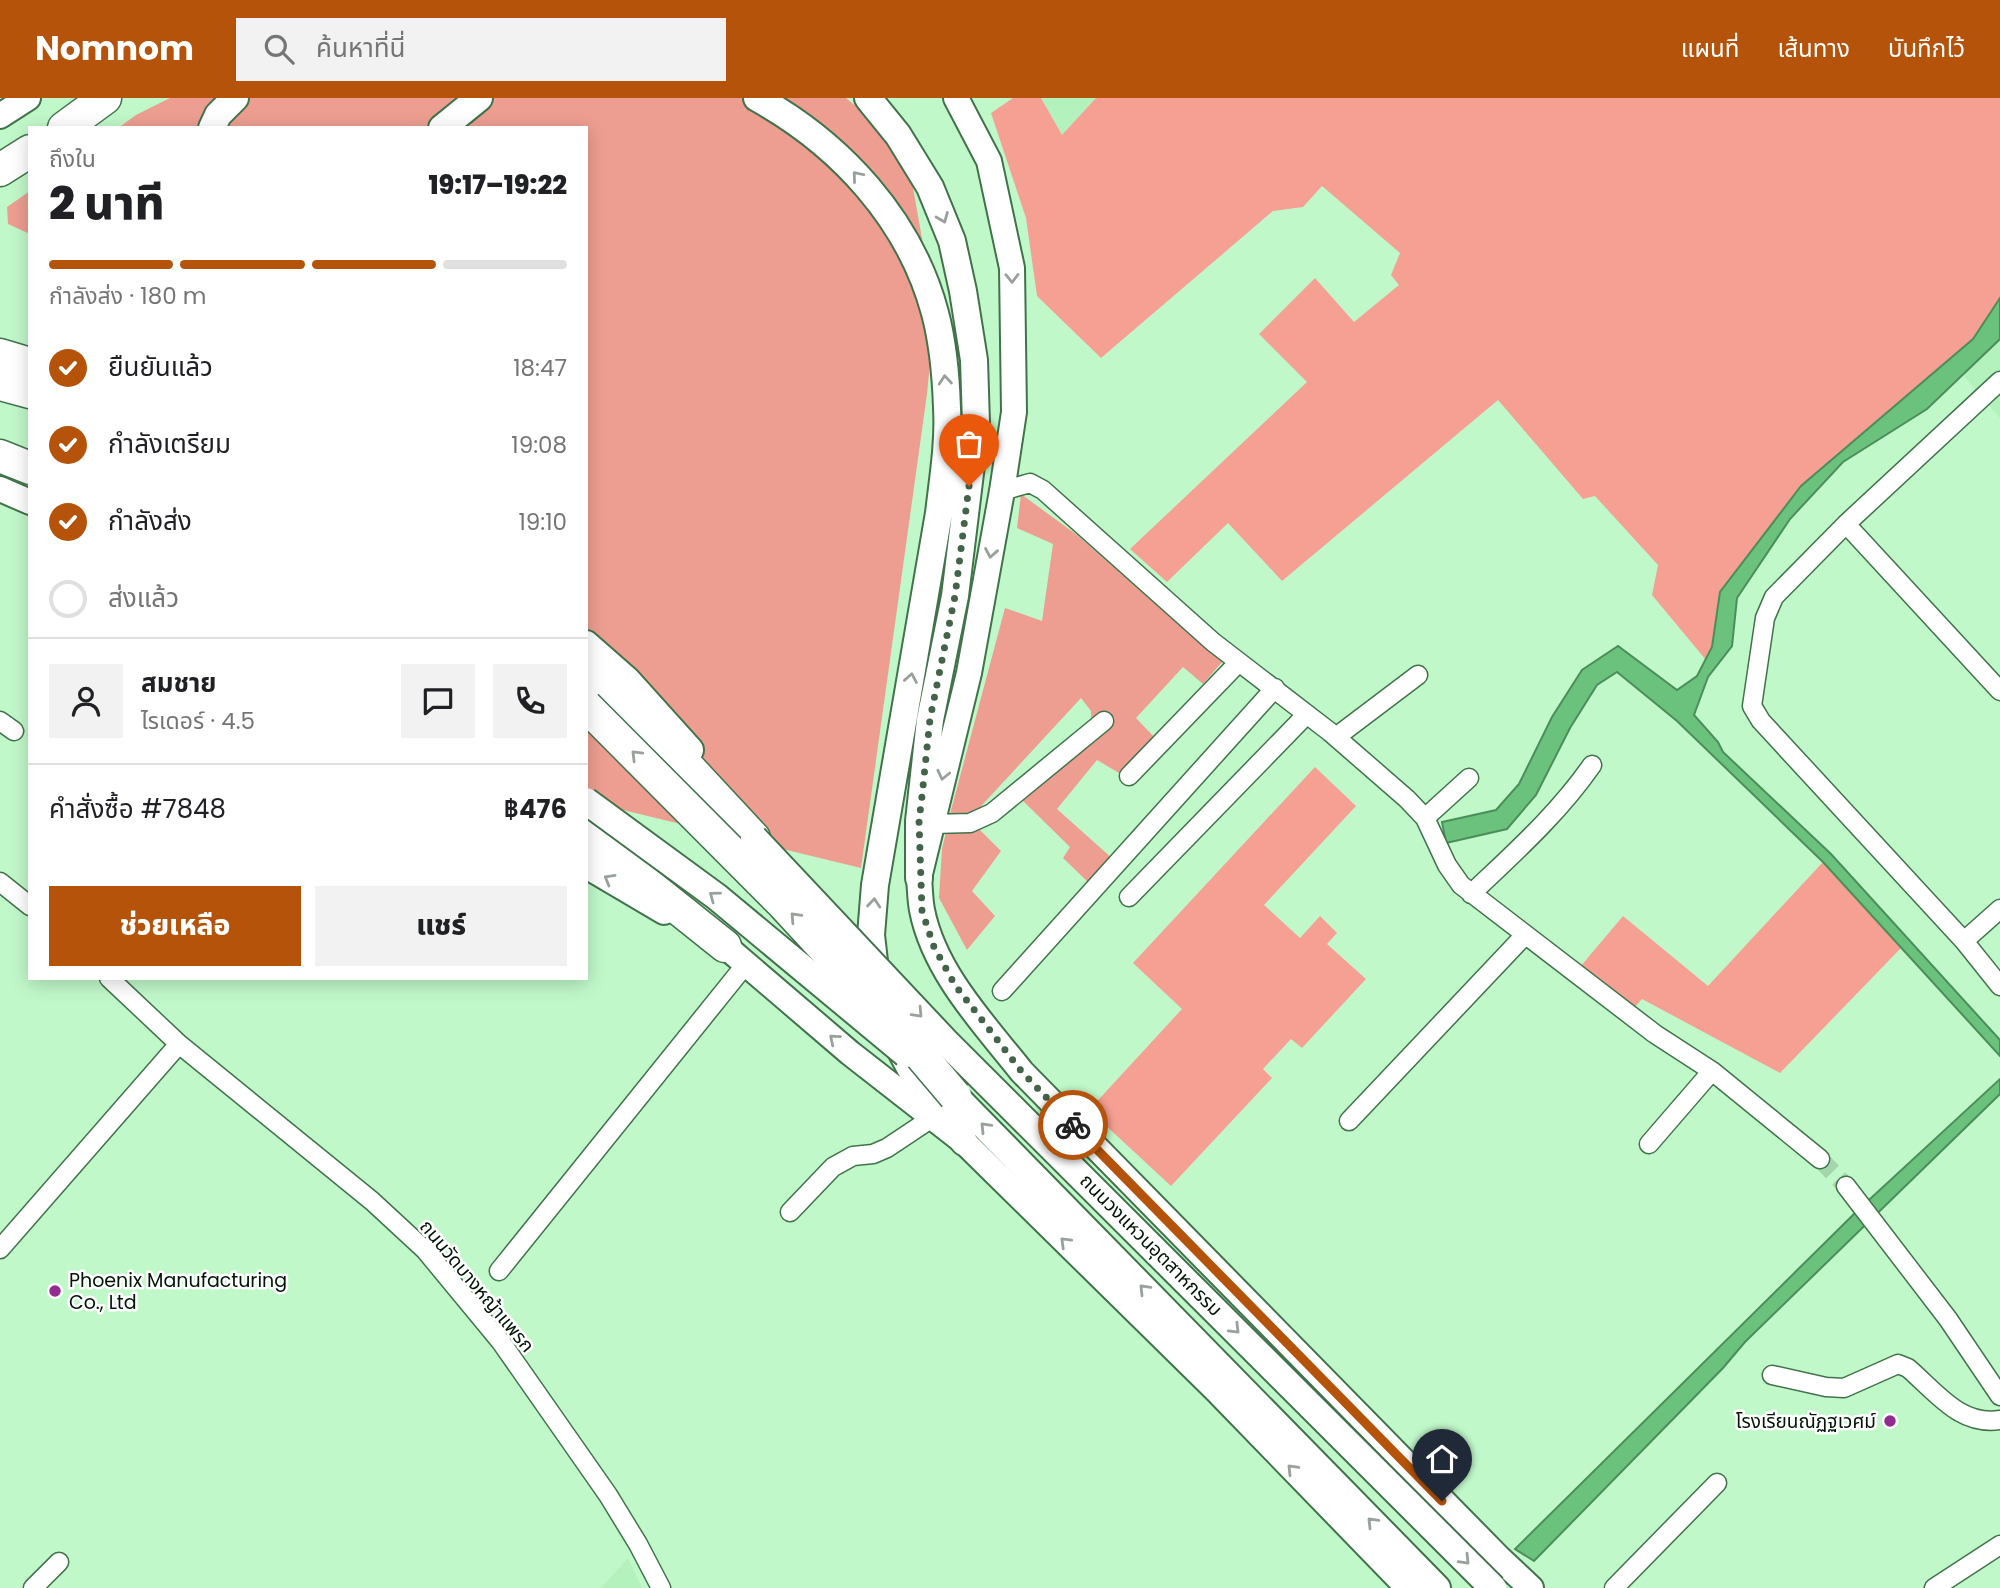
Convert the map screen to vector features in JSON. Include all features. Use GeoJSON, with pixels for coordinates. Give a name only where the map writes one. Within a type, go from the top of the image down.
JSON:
{"type":"FeatureCollection","features":[{"type":"Feature","properties":{"kind":"highway"},"geometry":{"type":"LineString","coordinates":[[67,126],[105,98]]}},
{"type":"Feature","properties":{"kind":"highway"},"geometry":{"type":"LineString","coordinates":[[0,170],[28,151]]}},
{"type":"Feature","properties":{"kind":"highway"},"geometry":{"type":"LineString","coordinates":[[0,355],[28,363]]}},
{"type":"Feature","properties":{"kind":"highway"},"geometry":{"type":"LineString","coordinates":[[0,384],[28,391]]}},
{"type":"Feature","properties":{"kind":"highway"},"geometry":{"type":"LineString","coordinates":[[0,456],[28,467]]}},
{"type":"Feature","properties":{"kind":"highway"},"geometry":{"type":"LineString","coordinates":[[588,670],[663,740],[754,838]]}},
{"type":"Feature","properties":{"kind":"highway"},"geometry":{"type":"LineString","coordinates":[[588,708],[791,912],[894,1024],[955,1096]]}},
{"type":"Feature","properties":{"kind":"highway"},"geometry":{"type":"LineString","coordinates":[[588,837],[735,955]]}},
{"type":"Feature","properties":{"kind":"main road"},"geometry":{"type":"LineString","coordinates":[[213,126],[218,116],[235,98]]}},
{"type":"Feature","properties":{"kind":"main road"},"geometry":{"type":"LineString","coordinates":[[444,126],[479,98]]}},
{"type":"Feature","properties":{"kind":"main road"},"geometry":{"type":"LineString","coordinates":[[757,98],[788,116],[845,162],[888,213],[915,261],[935,312],[947,409],[946,459],[879,861],[871,935],[875,976],[894,1039],[909,1068],[964,1142]]}},
{"type":"Feature","properties":{"kind":"main road"},"geometry":{"type":"LineString","coordinates":[[869,98],[898,135],[930,187],[952,241],[974,360],[976,424],[955,596],[930,719],[919,821],[919,878]]}},
{"type":"Feature","properties":{"kind":"main road","name":"ถนนวงแหวนอุตสาหกรรม"},"geometry":{"type":"LineString","coordinates":[[588,646],[627,680],[667,722],[698,759],[754,838],[946,1042],[1493,1588]]}},
{"type":"Feature","properties":{"kind":"main road","name":"ถนนวงแหวนอุตสาหกรรม"},"geometry":{"type":"LineString","coordinates":[[588,802],[717,898],[822,982],[955,1096],[1437,1588]]}},
{"type":"Feature","properties":{"kind":"street"},"geometry":{"type":"LineString","coordinates":[[0,116],[28,98]]}},
{"type":"Feature","properties":{"kind":"street"},"geometry":{"type":"LineString","coordinates":[[956,98],[989,161],[1012,268],[1014,412],[969,673],[919,878],[922,911],[934,947],[955,985],[1022,1072],[1526,1584]]}},
{"type":"Feature","properties":{"kind":"street"},"geometry":{"type":"LineString","coordinates":[[2000,381],[1846,524],[1774,597],[1765,618],[1752,706],[1761,721],[1964,942],[2000,986]]}},
{"type":"Feature","properties":{"kind":"street"},"geometry":{"type":"LineString","coordinates":[[1002,491],[1030,484],[1043,490],[1213,642],[1336,737],[1425,818],[1447,865],[1471,894],[1655,1034],[1712,1071],[1820,1159]]}},
{"type":"Feature","properties":{"kind":"street"},"geometry":{"type":"LineString","coordinates":[[0,489],[28,501]]}},
{"type":"Feature","properties":{"kind":"street"},"geometry":{"type":"LineString","coordinates":[[1846,524],[2000,691]]}},
{"type":"Feature","properties":{"kind":"street"},"geometry":{"type":"LineString","coordinates":[[1129,776],[1239,662]]}},
{"type":"Feature","properties":{"kind":"street"},"geometry":{"type":"LineString","coordinates":[[1336,737],[1418,675]]}},
{"type":"Feature","properties":{"kind":"street"},"geometry":{"type":"LineString","coordinates":[[1002,991],[1275,688]]}},
{"type":"Feature","properties":{"kind":"street"},"geometry":{"type":"LineString","coordinates":[[1129,897],[1307,714]]}},
{"type":"Feature","properties":{"kind":"street"},"geometry":{"type":"LineString","coordinates":[[932,824],[970,823],[992,813],[1104,721]]}},
{"type":"Feature","properties":{"kind":"street"},"geometry":{"type":"LineString","coordinates":[[1471,894],[1542,826],[1573,792],[1592,765]]}},
{"type":"Feature","properties":{"kind":"street"},"geometry":{"type":"LineString","coordinates":[[1425,818],[1469,778]]}},
{"type":"Feature","properties":{"kind":"street"},"geometry":{"type":"LineString","coordinates":[[588,867],[735,955],[850,1053],[964,1142],[1216,1390],[1408,1588]]}},
{"type":"Feature","properties":{"kind":"street"},"geometry":{"type":"LineString","coordinates":[[0,882],[28,904]]}},
{"type":"Feature","properties":{"kind":"street"},"geometry":{"type":"LineString","coordinates":[[1964,942],[2000,909]]}},
{"type":"Feature","properties":{"kind":"street"},"geometry":{"type":"LineString","coordinates":[[1349,1121],[1525,935]]}},
{"type":"Feature","properties":{"kind":"street"},"geometry":{"type":"LineString","coordinates":[[499,1271],[735,955]]}},
{"type":"Feature","properties":{"kind":"street","name":"ถนนวัดบางหญ้าแพรก"},"geometry":{"type":"LineString","coordinates":[[111,980],[179,1044],[372,1201],[425,1251],[501,1342],[608,1496],[638,1544],[660,1588]]}},
{"type":"Feature","properties":{"kind":"street"},"geometry":{"type":"LineString","coordinates":[[0,1249],[179,1044]]}},
{"type":"Feature","properties":{"kind":"street"},"geometry":{"type":"LineString","coordinates":[[1650,1144],[1712,1071]]}},
{"type":"Feature","properties":{"kind":"street"},"geometry":{"type":"LineString","coordinates":[[790,1212],[833,1167],[853,1156],[887,1149],[932,1118]]}},
{"type":"Feature","properties":{"kind":"street"},"geometry":{"type":"LineString","coordinates":[[1850,1192],[1948,1320],[2000,1396]]}},
{"type":"Feature","properties":{"kind":"street"},"geometry":{"type":"LineString","coordinates":[[1772,1375],[1826,1387],[1844,1388],[1898,1364],[1908,1368],[1964,1416],[1982,1422],[2000,1420]]}},
{"type":"Feature","properties":{"kind":"street"},"geometry":{"type":"LineString","coordinates":[[1614,1588],[1717,1483]]}},
{"type":"Feature","properties":{"kind":"street"},"geometry":{"type":"LineString","coordinates":[[1934,1588],[2000,1545]]}},
{"type":"Feature","properties":{"kind":"street"},"geometry":{"type":"LineString","coordinates":[[33,1588],[59,1562]]}},
{"type":"Feature","properties":{"kind":"shaded area"},"geometry":{"type":"Polygon","coordinates":[[[170,98],[846,98],[906,148],[935,312],[927,394],[861,868],[588,801],[588,126],[121,126],[170,98]]]}},
{"type":"Feature","properties":{"kind":"shaded area"},"geometry":{"type":"Polygon","coordinates":[[[1013,98],[1041,98],[1062,135],[1096,98],[2000,98],[2000,298],[1973,339],[1801,487],[1720,592],[1712,647],[1706,660],[1652,595],[1658,565],[1595,496],[1583,499],[1498,400],[1282,581],[1228,523],[1167,582],[1130,549],[1307,382],[1259,334],[1315,278],[1354,322],[1399,285],[1391,275],[1400,253],[1322,186],[1303,207],[1273,211],[1101,358],[1037,296],[1026,218],[991,113],[1013,98]]]}},
{"type":"Feature","properties":{"kind":"shaded area"},"geometry":{"type":"Polygon","coordinates":[[[1041,98],[1096,98],[1062,136],[1041,98]]]}},
{"type":"Feature","properties":{"kind":"shaded area"},"geometry":{"type":"Polygon","coordinates":[[[28,192],[28,233],[8,224],[7,207],[28,192]]]}},
{"type":"Feature","properties":{"kind":"shaded area"},"geometry":{"type":"Polygon","coordinates":[[[2000,298],[2000,339],[1927,409],[1843,462],[1790,519],[1737,598],[1732,646],[1708,677],[1694,715],[1718,742],[1723,752],[1831,854],[2000,1040],[2000,1056],[1823,862],[1677,721],[1617,672],[1597,685],[1570,728],[1536,795],[1507,829],[1446,843],[1442,822],[1496,810],[1519,784],[1552,717],[1582,670],[1618,646],[1677,690],[1697,676],[1712,647],[1720,592],[1801,486],[1973,339],[2000,298]]]}},
{"type":"Feature","properties":{"kind":"shaded area"},"geometry":{"type":"Polygon","coordinates":[[[2000,339],[2000,418],[1963,375],[2000,339]]]}},
{"type":"Feature","properties":{"kind":"shaded area"},"geometry":{"type":"Polygon","coordinates":[[[1021,494],[1077,535],[1222,662],[1203,684],[1183,667],[1136,718],[1157,740],[1124,776],[1097,760],[1057,809],[1114,860],[1091,885],[1063,858],[1070,847],[1020,798],[1024,788],[1043,784],[1092,734],[1091,711],[1081,698],[972,816],[950,814],[1005,608],[1042,621],[1053,544],[1017,528],[1021,494]]]}},
{"type":"Feature","properties":{"kind":"shaded area"},"geometry":{"type":"Polygon","coordinates":[[[1315,767],[1356,806],[1264,905],[1300,938],[1320,916],[1337,933],[1327,944],[1366,979],[1302,1048],[1291,1039],[1263,1069],[1272,1078],[1171,1186],[1089,1110],[1182,1009],[1133,963],[1315,767]]]}},
{"type":"Feature","properties":{"kind":"shaded area"},"geometry":{"type":"Polygon","coordinates":[[[980,830],[1001,851],[972,891],[995,916],[967,950],[939,898],[942,849],[946,832],[980,830]]]}},
{"type":"Feature","properties":{"kind":"shaded area"},"geometry":{"type":"Polygon","coordinates":[[[1823,862],[1901,948],[1780,1073],[1642,999],[1634,1008],[1580,967],[1623,916],[1708,986],[1823,862]]]}},
{"type":"Feature","properties":{"kind":"shaded area"},"geometry":{"type":"Polygon","coordinates":[[[2000,1079],[2000,1094],[1745,1342],[1723,1368],[1534,1561],[1515,1549],[1857,1211],[2000,1079]]]}},
{"type":"Feature","properties":{"kind":"shaded area"},"geometry":{"type":"Polygon","coordinates":[[[628,1558],[642,1588],[601,1588],[628,1558]]]}},
{"type":"Feature","properties":{"kind":"tunnel"},"geometry":{"type":"LineString","coordinates":[[1820,1159],[1846,1186]]}},
{"type":"Feature","properties":{"kind":"way so far"},"geometry":{"type":"LineString","coordinates":[[969,486],[955,596],[930,719],[919,821],[922,911],[934,947],[955,985],[1022,1072],[1073,1125]]}},
{"type":"Feature","properties":{"kind":"place","name":"Phoenix Manufacturing Co., Ltd"},"geometry":{"type":"Point","coordinates":[55,1291]}},
{"type":"Feature","properties":{"kind":"place","name":"โรงเรียนณัฏฐเวศม์"},"geometry":{"type":"Point","coordinates":[1890,1421]}},
{"type":"Feature","properties":{"kind":"route"},"geometry":{"type":"LineString","coordinates":[[1073,1125],[1442,1501]]}}]}
